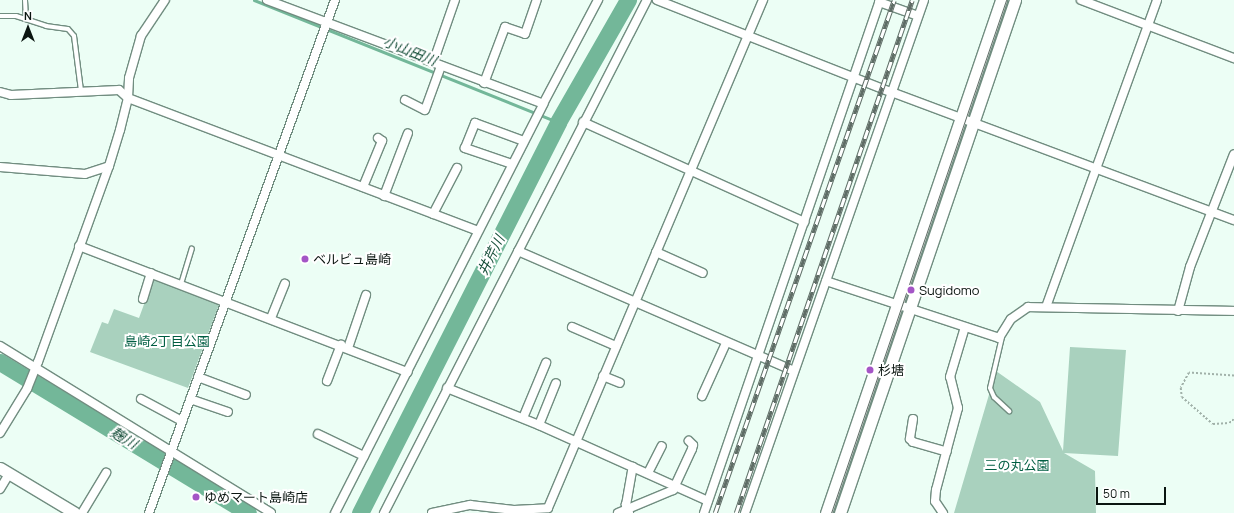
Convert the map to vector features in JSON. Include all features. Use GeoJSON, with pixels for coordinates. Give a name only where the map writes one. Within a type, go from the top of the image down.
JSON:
{"type":"FeatureCollection","features":[{"type":"Feature","properties":{"kind":"street"},"geometry":{"type":"LineString","coordinates":[[0,432],[27,388],[34,370],[78,246],[109,166],[128,98],[128,78],[141,36],[165,0]]}},
{"type":"Feature","properties":{"kind":"street"},"geometry":{"type":"LineString","coordinates":[[267,0],[542,104]]}},
{"type":"Feature","properties":{"kind":"street"},"geometry":{"type":"LineString","coordinates":[[149,513],[198,377],[227,303],[278,156],[335,0]]}},
{"type":"Feature","properties":{"kind":"street"},"geometry":{"type":"LineString","coordinates":[[405,100],[425,110],[456,0]]}},
{"type":"Feature","properties":{"kind":"street"},"geometry":{"type":"LineString","coordinates":[[484,83],[505,27],[526,34],[537,0]]}},
{"type":"Feature","properties":{"kind":"street"},"geometry":{"type":"LineString","coordinates":[[335,513],[408,372],[542,104],[598,0]]}},
{"type":"Feature","properties":{"kind":"street"},"geometry":{"type":"LineString","coordinates":[[384,513],[583,122],[647,0]]}},
{"type":"Feature","properties":{"kind":"street"},"geometry":{"type":"LineString","coordinates":[[657,0],[891,92],[1234,220]]}},
{"type":"Feature","properties":{"kind":"street"},"geometry":{"type":"LineString","coordinates":[[432,513],[470,505],[544,510],[548,508],[763,0]]}},
{"type":"Feature","properties":{"kind":"street"},"geometry":{"type":"LineString","coordinates":[[745,513],[924,0]]}},
{"type":"Feature","properties":{"kind":"street"},"geometry":{"type":"LineString","coordinates":[[826,513],[1001,0]]}},
{"type":"Feature","properties":{"kind":"street"},"geometry":{"type":"LineString","coordinates":[[840,513],[1015,0]]}},
{"type":"Feature","properties":{"kind":"street"},"geometry":{"type":"LineString","coordinates":[[1081,0],[1234,58]]}},
{"type":"Feature","properties":{"kind":"street"},"geometry":{"type":"LineString","coordinates":[[1046,307],[1095,169],[1158,0]]}},
{"type":"Feature","properties":{"kind":"street"},"geometry":{"type":"LineString","coordinates":[[704,513],[804,222],[852,76],[879,1],[918,16]]}},
{"type":"Feature","properties":{"kind":"street"},"geometry":{"type":"LineString","coordinates":[[0,92],[11,95],[119,90],[128,98],[478,231]]}},
{"type":"Feature","properties":{"kind":"street"},"geometry":{"type":"LineString","coordinates":[[583,122],[804,222]]}},
{"type":"Feature","properties":{"kind":"street"},"geometry":{"type":"LineString","coordinates":[[512,164],[464,148],[475,123],[524,141]]}},
{"type":"Feature","properties":{"kind":"street"},"geometry":{"type":"LineString","coordinates":[[384,196],[408,133]]}},
{"type":"Feature","properties":{"kind":"street"},"geometry":{"type":"LineString","coordinates":[[363,187],[382,141],[378,138]]}},
{"type":"Feature","properties":{"kind":"street"},"geometry":{"type":"LineString","coordinates":[[1178,311],[1190,267],[1234,154]]}},
{"type":"Feature","properties":{"kind":"street"},"geometry":{"type":"LineString","coordinates":[[0,167],[85,174],[109,166]]}},
{"type":"Feature","properties":{"kind":"street"},"geometry":{"type":"LineString","coordinates":[[433,214],[457,168]]}},
{"type":"Feature","properties":{"kind":"street"},"geometry":{"type":"LineString","coordinates":[[78,246],[227,303],[271,318],[408,372]]}},
{"type":"Feature","properties":{"kind":"street"},"geometry":{"type":"LineString","coordinates":[[518,251],[726,343],[794,371]]}},
{"type":"Feature","properties":{"kind":"street"},"geometry":{"type":"LineString","coordinates":[[656,252],[702,273]]}},
{"type":"Feature","properties":{"kind":"street"},"geometry":{"type":"LineString","coordinates":[[143,299],[151,273]]}},
{"type":"Feature","properties":{"kind":"street"},"geometry":{"type":"LineString","coordinates":[[826,280],[996,338],[1002,337],[1011,319],[1028,307],[1234,312]]}},
{"type":"Feature","properties":{"kind":"street"},"geometry":{"type":"LineString","coordinates":[[271,318],[285,284]]}},
{"type":"Feature","properties":{"kind":"street"},"geometry":{"type":"LineString","coordinates":[[327,381],[344,347],[366,295]]}},
{"type":"Feature","properties":{"kind":"street"},"geometry":{"type":"LineString","coordinates":[[572,327],[616,346]]}},
{"type":"Feature","properties":{"kind":"street"},"geometry":{"type":"LineString","coordinates":[[943,513],[935,500],[958,408],[950,377],[965,327]]}},
{"type":"Feature","properties":{"kind":"street"},"geometry":{"type":"LineString","coordinates":[[702,396],[726,343]]}},
{"type":"Feature","properties":{"kind":"street"},"geometry":{"type":"LineString","coordinates":[[0,346],[34,370],[271,513]]}},
{"type":"Feature","properties":{"kind":"street"},"geometry":{"type":"LineString","coordinates":[[523,418],[546,363]]}},
{"type":"Feature","properties":{"kind":"street"},"geometry":{"type":"LineString","coordinates":[[603,376],[620,383]]}},
{"type":"Feature","properties":{"kind":"street"},"geometry":{"type":"LineString","coordinates":[[198,377],[246,395]]}},
{"type":"Feature","properties":{"kind":"street"},"geometry":{"type":"LineString","coordinates":[[539,425],[556,383]]}},
{"type":"Feature","properties":{"kind":"street"},"geometry":{"type":"LineString","coordinates":[[447,388],[523,418],[708,501]]}},
{"type":"Feature","properties":{"kind":"street"},"geometry":{"type":"LineString","coordinates":[[140,399],[182,421]]}},
{"type":"Feature","properties":{"kind":"street"},"geometry":{"type":"LineString","coordinates":[[190,399],[228,412]]}},
{"type":"Feature","properties":{"kind":"street"},"geometry":{"type":"LineString","coordinates":[[913,419],[910,439],[912,442],[947,452]]}},
{"type":"Feature","properties":{"kind":"street"},"geometry":{"type":"LineString","coordinates":[[318,434],[364,456]]}},
{"type":"Feature","properties":{"kind":"street"},"geometry":{"type":"LineString","coordinates":[[618,513],[656,497],[676,486],[692,449],[693,445],[689,441]]}},
{"type":"Feature","properties":{"kind":"street"},"geometry":{"type":"LineString","coordinates":[[648,473],[662,446]]}},
{"type":"Feature","properties":{"kind":"street"},"geometry":{"type":"LineString","coordinates":[[628,510],[633,467]]}},
{"type":"Feature","properties":{"kind":"street"},"geometry":{"type":"LineString","coordinates":[[0,488],[4,471],[74,513]]}},
{"type":"Feature","properties":{"kind":"street"},"geometry":{"type":"LineString","coordinates":[[82,513],[106,473]]}},
{"type":"Feature","properties":{"kind":"lane"},"geometry":{"type":"LineString","coordinates":[[26,0],[26,18]]}},
{"type":"Feature","properties":{"kind":"lane"},"geometry":{"type":"LineString","coordinates":[[0,16],[26,18],[46,26],[68,29],[74,36],[81,91]]}},
{"type":"Feature","properties":{"kind":"lane"},"geometry":{"type":"LineString","coordinates":[[180,284],[192,249]]}},
{"type":"Feature","properties":{"kind":"lane"},"geometry":{"type":"LineString","coordinates":[[1002,337],[990,388],[994,397],[1009,411]]}},
{"type":"Feature","properties":{"kind":"path"},"geometry":{"type":"LineString","coordinates":[[1234,376],[1189,373],[1181,388],[1182,396],[1213,424],[1229,423],[1234,419]]}},
{"type":"Feature","properties":{"kind":"green space","name":"島崎2丁目公園"},"geometry":{"type":"Polygon","coordinates":[[[154,277],[220,302],[188,388],[90,352],[102,322],[108,324],[114,309],[139,318],[154,277]]]}},
{"type":"Feature","properties":{"kind":"green space","name":"三の丸公園"},"geometry":{"type":"Polygon","coordinates":[[[1070,347],[1126,350],[1118,456],[1064,453],[1095,471],[1096,513],[954,513],[996,371],[1040,402],[1063,451],[1070,347]]]}},
{"type":"Feature","properties":{"kind":"waterway","name":"小山田川"},"geometry":{"type":"LineString","coordinates":[[254,0],[558,122]]}},
{"type":"Feature","properties":{"kind":"waterway","name":"井芹川"},"geometry":{"type":"LineString","coordinates":[[360,513],[558,122],[628,0]]}},
{"type":"Feature","properties":{"kind":"waterway","name":"麹川"},"geometry":{"type":"LineString","coordinates":[[0,362],[248,513]]}},
{"type":"Feature","properties":{"kind":"tram line"},"geometry":{"type":"LineString","coordinates":[[831,513],[1006,0]]}},
{"type":"Feature","properties":{"kind":"railway"},"geometry":{"type":"LineString","coordinates":[[715,513],[894,0]]}},
{"type":"Feature","properties":{"kind":"railway"},"geometry":{"type":"LineString","coordinates":[[736,513],[912,0]]}},
{"type":"Feature","properties":{"kind":"place","name":"ベルビュ島崎"},"geometry":{"type":"Point","coordinates":[305,259]}},
{"type":"Feature","properties":{"kind":"place","name":"Sugidomo"},"geometry":{"type":"Point","coordinates":[911,290]}},
{"type":"Feature","properties":{"kind":"place","name":"杉塘"},"geometry":{"type":"Point","coordinates":[870,370]}},
{"type":"Feature","properties":{"kind":"place","name":"ゆめマート島崎店"},"geometry":{"type":"Point","coordinates":[196,497]}}]}
